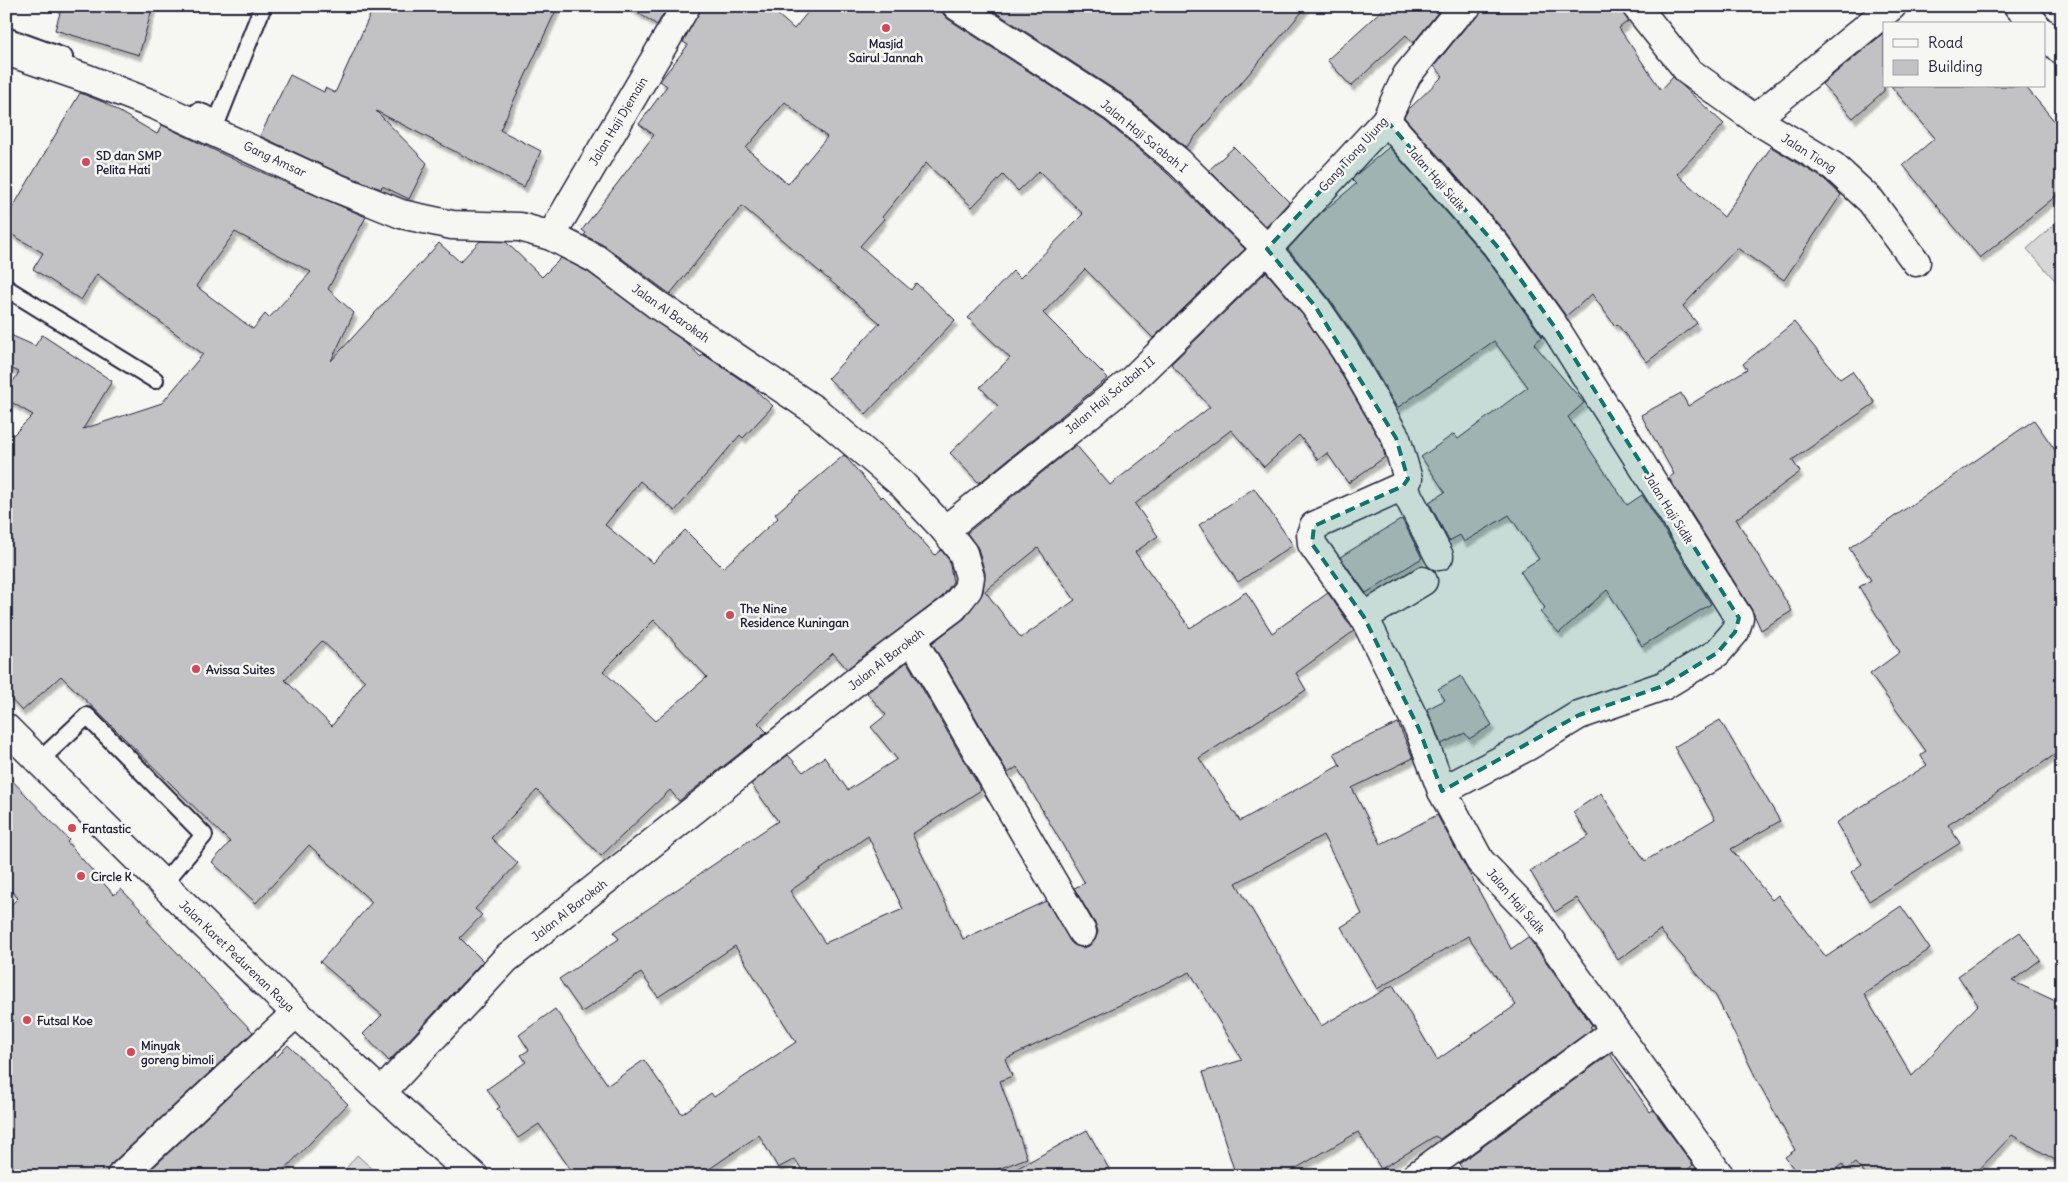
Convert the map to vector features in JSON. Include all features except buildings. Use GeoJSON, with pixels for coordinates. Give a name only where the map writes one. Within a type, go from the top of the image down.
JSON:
{"type":"FeatureCollection","features":[{"type":"Feature","properties":{"kind":"street","name":"Jalan Haji Djemain"},"geometry":{"type":"LineString","coordinates":[[551,236],[686,6]]}},
{"type":"Feature","properties":{"kind":"street","name":"Jalan Haji Sa'abah I"},"geometry":{"type":"LineString","coordinates":[[957,6],[1114,108],[1179,162],[1267,249]]}},
{"type":"Feature","properties":{"kind":"street","name":"Gang Tiong Ujung"},"geometry":{"type":"LineString","coordinates":[[1267,249],[1386,120],[1407,74],[1454,16],[1467,6]]}},
{"type":"Feature","properties":{"kind":"street","name":"Jalan Tiong"},"geometry":{"type":"LineString","coordinates":[[1636,6],[1688,71],[1754,119],[1833,166],[1871,201],[1916,262]]}},
{"type":"Feature","properties":{"kind":"street"},"geometry":{"type":"LineString","coordinates":[[1754,119],[1892,6]]}},
{"type":"Feature","properties":{"kind":"street"},"geometry":{"type":"LineString","coordinates":[[2018,6],[2033,22]]}},
{"type":"Feature","properties":{"kind":"street"},"geometry":{"type":"LineString","coordinates":[[2046,35],[2062,51]]}},
{"type":"Feature","properties":{"kind":"street","name":"Gang Amsar"},"geometry":{"type":"LineString","coordinates":[[6,51],[88,79],[157,106],[327,184],[400,214],[452,225],[520,227],[551,236]]}},
{"type":"Feature","properties":{"kind":"street","name":"Jalan Haji Sidik"},"geometry":{"type":"LineString","coordinates":[[1386,120],[1496,245],[1548,318],[1739,618],[1735,632],[1717,653],[1663,686],[1579,714],[1528,746],[1442,791]]}},
{"type":"Feature","properties":{"kind":"street","name":"Jalan Al Barokah"},"geometry":{"type":"LineString","coordinates":[[380,1093],[506,959],[953,608],[968,589],[970,577],[963,553],[945,530],[902,484],[816,411],[656,304],[596,259],[551,236]]}},
{"type":"Feature","properties":{"kind":"street"},"geometry":{"type":"LineString","coordinates":[[1267,249],[1320,314],[1345,350],[1396,438],[1408,479],[1403,486],[1439,556]]}},
{"type":"Feature","properties":{"kind":"street","name":"Jalan Haji Sa'abah II"},"geometry":{"type":"LineString","coordinates":[[945,530],[1131,380],[1267,249]]}},
{"type":"Feature","properties":{"kind":"street","name":"Jalan Haji Sidik"},"geometry":{"type":"LineString","coordinates":[[1403,486],[1314,526],[1311,534],[1312,544],[1364,617],[1419,729],[1442,791],[1480,861],[1531,914],[1720,1176]]}},
{"type":"Feature","properties":{"kind":"street"},"geometry":{"type":"LineString","coordinates":[[1364,617],[1423,581]]}},
{"type":"Feature","properties":{"kind":"street"},"geometry":{"type":"LineString","coordinates":[[912,639],[1082,932]]}},
{"type":"Feature","properties":{"kind":"street","name":"Jalan Karet Pedurenan Raya"},"geometry":{"type":"LineString","coordinates":[[6,728],[296,1013],[380,1093],[474,1176]]}},
{"type":"Feature","properties":{"kind":"street"},"geometry":{"type":"LineString","coordinates":[[121,1176],[296,1013]]}},
{"type":"Feature","properties":{"kind":"street"},"geometry":{"type":"LineString","coordinates":[[1416,1176],[1615,1031]]}},
{"type":"Feature","properties":{"kind":"lane"},"geometry":{"type":"LineString","coordinates":[[6,36],[218,119],[262,6]]}},
{"type":"Feature","properties":{"kind":"lane"},"geometry":{"type":"LineString","coordinates":[[6,288],[155,380]]}},
{"type":"Feature","properties":{"kind":"lane"},"geometry":{"type":"LineString","coordinates":[[40,761],[87,716],[204,835],[163,884]]}},
{"type":"Feature","properties":{"kind":"highlighted area"},"geometry":{"type":"Polygon","coordinates":[[[1386,120],[1496,245],[1554,326],[1739,618],[1735,632],[1717,653],[1663,686],[1579,715],[1442,791],[1419,729],[1364,617],[1312,544],[1314,526],[1403,486],[1408,479],[1396,438],[1315,306],[1267,249],[1386,120]]]}},
{"type":"Feature","properties":{"kind":"shaded area"},"geometry":{"type":"Polygon","coordinates":[[[2062,217],[2062,288],[2027,249],[2062,217]]]}},
{"type":"Feature","properties":{"kind":"shaded area"},"geometry":{"type":"Polygon","coordinates":[[[357,1155],[380,1176],[340,1176],[357,1155]]]}},
{"type":"Feature","properties":{"kind":"place","name":"Masjid Sairul Jannah"},"geometry":{"type":"Point","coordinates":[886,28]}},
{"type":"Feature","properties":{"kind":"place","name":"SD dan SMP Pelita Hati"},"geometry":{"type":"Point","coordinates":[86,162]}},
{"type":"Feature","properties":{"kind":"place","name":"The Nine Residence Kuningan"},"geometry":{"type":"Point","coordinates":[730,615]}},
{"type":"Feature","properties":{"kind":"place","name":"Avissa Suites"},"geometry":{"type":"Point","coordinates":[196,669]}},
{"type":"Feature","properties":{"kind":"place","name":"Fantastic"},"geometry":{"type":"Point","coordinates":[72,828]}},
{"type":"Feature","properties":{"kind":"place","name":"Circle K"},"geometry":{"type":"Point","coordinates":[81,876]}},
{"type":"Feature","properties":{"kind":"place","name":"Futsal Koe"},"geometry":{"type":"Point","coordinates":[27,1020]}},
{"type":"Feature","properties":{"kind":"place","name":"Minyak goreng bimoli"},"geometry":{"type":"Point","coordinates":[131,1052]}}]}
